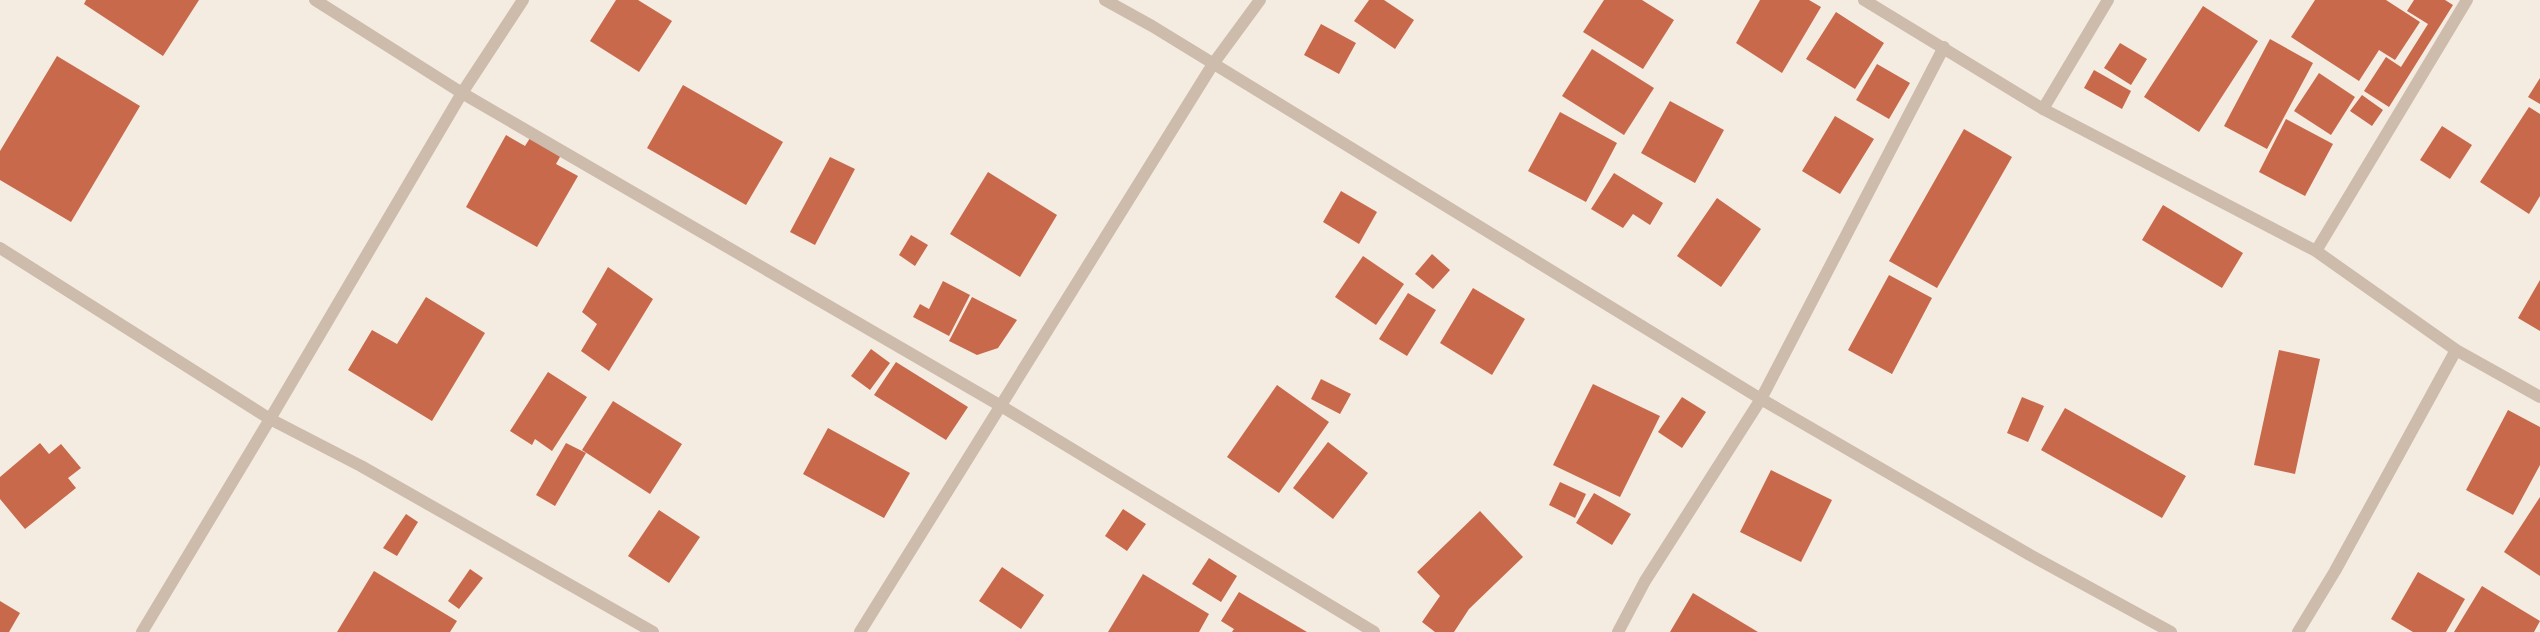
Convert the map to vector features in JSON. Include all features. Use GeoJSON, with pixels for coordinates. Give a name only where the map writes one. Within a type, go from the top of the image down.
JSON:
{"type":"FeatureCollection","features":[{"type":"Feature","properties":{"kind":"street"},"geometry":{"type":"LineString","coordinates":[[316,0],[462,93],[1001,406],[1365,630]]}},
{"type":"Feature","properties":{"kind":"street"},"geometry":{"type":"LineString","coordinates":[[142,632],[462,93],[523,0]]}},
{"type":"Feature","properties":{"kind":"street"},"geometry":{"type":"LineString","coordinates":[[1105,0],[1152,26],[1761,399],[2030,555],[2171,632]]}},
{"type":"Feature","properties":{"kind":"street"},"geometry":{"type":"LineString","coordinates":[[860,632],[1213,64],[1260,0]]}},
{"type":"Feature","properties":{"kind":"street"},"geometry":{"type":"LineString","coordinates":[[1864,0],[2043,109],[2316,252],[2456,350],[2540,397]]}},
{"type":"Feature","properties":{"kind":"street"},"geometry":{"type":"LineString","coordinates":[[2043,109],[2108,0]]}},
{"type":"Feature","properties":{"kind":"street"},"geometry":{"type":"LineString","coordinates":[[2316,252],[2467,0]]}},
{"type":"Feature","properties":{"kind":"street"},"geometry":{"type":"LineString","coordinates":[[1618,632],[1645,581],[1761,399],[1944,47]]}},
{"type":"Feature","properties":{"kind":"street"},"geometry":{"type":"LineString","coordinates":[[0,248],[270,419],[361,466],[653,632]]}},
{"type":"Feature","properties":{"kind":"street"},"geometry":{"type":"LineString","coordinates":[[2298,632],[2339,562],[2456,350]]}},
{"type":"Feature","properties":{"kind":"building"},"geometry":{"type":"Polygon","coordinates":[[[86,0],[199,0],[163,56],[84,4],[86,0]]]}},
{"type":"Feature","properties":{"kind":"building"},"geometry":{"type":"Polygon","coordinates":[[[616,0],[638,0],[672,21],[639,72],[590,41],[616,0]]]}},
{"type":"Feature","properties":{"kind":"building"},"geometry":{"type":"Polygon","coordinates":[[[1369,0],[1384,0],[1414,20],[1395,49],[1354,21],[1369,0]]]}},
{"type":"Feature","properties":{"kind":"building"},"geometry":{"type":"Polygon","coordinates":[[[1604,0],[1642,0],[1674,20],[1643,69],[1583,32],[1604,0]]]}},
{"type":"Feature","properties":{"kind":"building"},"geometry":{"type":"Polygon","coordinates":[[[1760,0],[1809,0],[1821,7],[1782,73],[1736,43],[1760,0]]]}},
{"type":"Feature","properties":{"kind":"building"},"geometry":{"type":"Polygon","coordinates":[[[2315,0],[2386,0],[2420,22],[2395,60],[2379,50],[2359,81],[2291,37],[2315,0]]]}},
{"type":"Feature","properties":{"kind":"building"},"geometry":{"type":"Polygon","coordinates":[[[2414,0],[2445,0],[2453,5],[2389,107],[2364,91],[2386,57],[2401,67],[2428,24],[2407,11],[2414,0]]]}},
{"type":"Feature","properties":{"kind":"building"},"geometry":{"type":"Polygon","coordinates":[[[2203,6],[2258,41],[2199,132],[2144,97],[2203,6]]]}},
{"type":"Feature","properties":{"kind":"building"},"geometry":{"type":"Polygon","coordinates":[[[1836,12],[1884,43],[1855,89],[1806,59],[1836,12]]]}},
{"type":"Feature","properties":{"kind":"building"},"geometry":{"type":"Polygon","coordinates":[[[1321,24],[1356,43],[1339,74],[1304,55],[1321,24]]]}},
{"type":"Feature","properties":{"kind":"building"},"geometry":{"type":"Polygon","coordinates":[[[2270,39],[2313,63],[2267,149],[2224,126],[2270,39]]]}},
{"type":"Feature","properties":{"kind":"building"},"geometry":{"type":"Polygon","coordinates":[[[2120,43],[2147,59],[2131,85],[2104,68],[2120,43]]]}},
{"type":"Feature","properties":{"kind":"building"},"geometry":{"type":"Polygon","coordinates":[[[1592,49],[1654,88],[1624,135],[1562,96],[1592,49]]]}},
{"type":"Feature","properties":{"kind":"building"},"geometry":{"type":"Polygon","coordinates":[[[57,56],[140,106],[71,222],[0,180],[0,151],[57,56]]]}},
{"type":"Feature","properties":{"kind":"building"},"geometry":{"type":"Polygon","coordinates":[[[1877,64],[1910,83],[1889,119],[1856,100],[1877,64]]]}},
{"type":"Feature","properties":{"kind":"building"},"geometry":{"type":"Polygon","coordinates":[[[2094,70],[2131,91],[2122,109],[2084,88],[2094,70]]]}},
{"type":"Feature","properties":{"kind":"building"},"geometry":{"type":"Polygon","coordinates":[[[2319,73],[2355,97],[2331,135],[2294,111],[2319,73]]]}},
{"type":"Feature","properties":{"kind":"building"},"geometry":{"type":"Polygon","coordinates":[[[2540,78],[2540,104],[2528,97],[2540,78]]]}},
{"type":"Feature","properties":{"kind":"building"},"geometry":{"type":"Polygon","coordinates":[[[683,85],[783,142],[746,205],[647,148],[683,85]]]}},
{"type":"Feature","properties":{"kind":"building"},"geometry":{"type":"Polygon","coordinates":[[[2362,95],[2383,110],[2372,126],[2350,111],[2362,95]]]}},
{"type":"Feature","properties":{"kind":"building"},"geometry":{"type":"Polygon","coordinates":[[[1670,101],[1724,130],[1695,183],[1641,153],[1670,101]]]}},
{"type":"Feature","properties":{"kind":"building"},"geometry":{"type":"Polygon","coordinates":[[[2529,107],[2540,114],[2540,196],[2529,214],[2480,182],[2529,107]]]}},
{"type":"Feature","properties":{"kind":"building"},"geometry":{"type":"Polygon","coordinates":[[[1560,112],[1617,143],[1586,202],[1528,171],[1560,112]]]}},
{"type":"Feature","properties":{"kind":"building"},"geometry":{"type":"Polygon","coordinates":[[[1835,116],[1874,139],[1840,194],[1802,171],[1835,116]]]}},
{"type":"Feature","properties":{"kind":"building"},"geometry":{"type":"Polygon","coordinates":[[[2286,119],[2333,144],[2305,196],[2259,172],[2286,119]]]}},
{"type":"Feature","properties":{"kind":"building"},"geometry":{"type":"Polygon","coordinates":[[[2442,126],[2472,145],[2450,179],[2420,160],[2442,126]]]}},
{"type":"Feature","properties":{"kind":"building"},"geometry":{"type":"Polygon","coordinates":[[[1964,129],[2012,157],[1937,288],[1889,261],[1964,129]]]}},
{"type":"Feature","properties":{"kind":"building"},"geometry":{"type":"Polygon","coordinates":[[[506,135],[525,146],[530,138],[561,155],[556,164],[578,176],[537,247],[466,207],[506,135]]]}},
{"type":"Feature","properties":{"kind":"building"},"geometry":{"type":"Polygon","coordinates":[[[830,157],[855,169],[815,245],[790,232],[830,157]]]}},
{"type":"Feature","properties":{"kind":"building"},"geometry":{"type":"Polygon","coordinates":[[[988,172],[1057,215],[1020,277],[950,234],[988,172]]]}},
{"type":"Feature","properties":{"kind":"building"},"geometry":{"type":"Polygon","coordinates":[[[1614,173],[1663,203],[1650,225],[1633,214],[1623,228],[1591,209],[1614,173]]]}},
{"type":"Feature","properties":{"kind":"building"},"geometry":{"type":"Polygon","coordinates":[[[1341,191],[1377,212],[1359,244],[1323,222],[1341,191]]]}},
{"type":"Feature","properties":{"kind":"building"},"geometry":{"type":"Polygon","coordinates":[[[1717,198],[1761,229],[1721,287],[1677,256],[1717,198]]]}},
{"type":"Feature","properties":{"kind":"building"},"geometry":{"type":"Polygon","coordinates":[[[2163,205],[2243,253],[2222,288],[2142,240],[2163,205]]]}},
{"type":"Feature","properties":{"kind":"building"},"geometry":{"type":"Polygon","coordinates":[[[911,235],[928,245],[915,266],[899,255],[911,235]]]}},
{"type":"Feature","properties":{"kind":"building"},"geometry":{"type":"Polygon","coordinates":[[[1432,254],[1450,270],[1433,289],[1415,274],[1432,254]]]}},
{"type":"Feature","properties":{"kind":"building"},"geometry":{"type":"Polygon","coordinates":[[[1363,256],[1404,284],[1376,325],[1335,297],[1363,256]]]}},
{"type":"Feature","properties":{"kind":"building"},"geometry":{"type":"Polygon","coordinates":[[[608,267],[653,299],[609,371],[581,351],[597,324],[582,312],[608,267]]]}},
{"type":"Feature","properties":{"kind":"building"},"geometry":{"type":"Polygon","coordinates":[[[1889,275],[1932,298],[1892,374],[1848,350],[1889,275]]]}},
{"type":"Feature","properties":{"kind":"building"},"geometry":{"type":"Polygon","coordinates":[[[2540,280],[2540,331],[2518,318],[2540,280]]]}},
{"type":"Feature","properties":{"kind":"building"},"geometry":{"type":"Polygon","coordinates":[[[943,281],[970,295],[949,336],[913,317],[920,304],[929,309],[943,281]]]}},
{"type":"Feature","properties":{"kind":"building"},"geometry":{"type":"Polygon","coordinates":[[[1473,288],[1525,319],[1492,375],[1440,343],[1473,288]]]}},
{"type":"Feature","properties":{"kind":"building"},"geometry":{"type":"Polygon","coordinates":[[[1408,293],[1436,310],[1407,356],[1379,339],[1408,293]]]}},
{"type":"Feature","properties":{"kind":"building"},"geometry":{"type":"Polygon","coordinates":[[[426,297],[485,333],[432,421],[348,370],[372,330],[397,344],[426,297]]]}},
{"type":"Feature","properties":{"kind":"building"},"geometry":{"type":"Polygon","coordinates":[[[972,297],[1017,320],[998,348],[977,355],[949,341],[972,297]]]}},
{"type":"Feature","properties":{"kind":"building"},"geometry":{"type":"Polygon","coordinates":[[[871,349],[890,363],[870,390],[851,376],[871,349]]]}},
{"type":"Feature","properties":{"kind":"building"},"geometry":{"type":"Polygon","coordinates":[[[2279,350],[2320,359],[2295,474],[2254,465],[2279,350]]]}},
{"type":"Feature","properties":{"kind":"building"},"geometry":{"type":"Polygon","coordinates":[[[896,362],[968,407],[946,440],[874,395],[896,362]]]}},
{"type":"Feature","properties":{"kind":"building"},"geometry":{"type":"Polygon","coordinates":[[[548,372],[587,397],[552,451],[535,439],[532,445],[510,431],[548,372]]]}},
{"type":"Feature","properties":{"kind":"building"},"geometry":{"type":"Polygon","coordinates":[[[1321,379],[1351,394],[1340,414],[1311,399],[1321,379]]]}},
{"type":"Feature","properties":{"kind":"building"},"geometry":{"type":"Polygon","coordinates":[[[1593,384],[1660,416],[1620,497],[1553,465],[1593,384]]]}},
{"type":"Feature","properties":{"kind":"building"},"geometry":{"type":"Polygon","coordinates":[[[1277,385],[1329,422],[1279,493],[1227,457],[1277,385]]]}},
{"type":"Feature","properties":{"kind":"building"},"geometry":{"type":"Polygon","coordinates":[[[1682,397],[1706,412],[1682,448],[1658,432],[1682,397]]]}},
{"type":"Feature","properties":{"kind":"building"},"geometry":{"type":"Polygon","coordinates":[[[2022,397],[2044,406],[2028,442],[2007,433],[2022,397]]]}},
{"type":"Feature","properties":{"kind":"building"},"geometry":{"type":"Polygon","coordinates":[[[613,401],[682,444],[650,494],[582,450],[613,401]]]}},
{"type":"Feature","properties":{"kind":"building"},"geometry":{"type":"Polygon","coordinates":[[[2065,408],[2186,476],[2162,518],[2041,450],[2065,408]]]}},
{"type":"Feature","properties":{"kind":"building"},"geometry":{"type":"Polygon","coordinates":[[[2508,410],[2540,427],[2540,465],[2513,515],[2466,490],[2508,410]]]}},
{"type":"Feature","properties":{"kind":"building"},"geometry":{"type":"Polygon","coordinates":[[[828,428],[910,473],[884,518],[803,474],[828,428]]]}},
{"type":"Feature","properties":{"kind":"building"},"geometry":{"type":"Polygon","coordinates":[[[1328,442],[1368,473],[1333,519],[1293,488],[1328,442]]]}},
{"type":"Feature","properties":{"kind":"building"},"geometry":{"type":"Polygon","coordinates":[[[40,443],[49,454],[61,444],[81,468],[68,478],[76,488],[25,529],[0,499],[0,477],[40,443]]]}},
{"type":"Feature","properties":{"kind":"building"},"geometry":{"type":"Polygon","coordinates":[[[566,443],[586,453],[555,506],[536,495],[566,443]]]}},
{"type":"Feature","properties":{"kind":"building"},"geometry":{"type":"Polygon","coordinates":[[[1771,470],[1832,500],[1801,562],[1740,532],[1771,470]]]}},
{"type":"Feature","properties":{"kind":"building"},"geometry":{"type":"Polygon","coordinates":[[[1560,482],[1586,494],[1575,518],[1549,505],[1560,482]]]}},
{"type":"Feature","properties":{"kind":"building"},"geometry":{"type":"Polygon","coordinates":[[[1594,493],[1631,514],[1612,545],[1576,523],[1594,493]]]}},
{"type":"Feature","properties":{"kind":"building"},"geometry":{"type":"Polygon","coordinates":[[[2540,497],[2540,576],[2504,552],[2540,497]]]}},
{"type":"Feature","properties":{"kind":"building"},"geometry":{"type":"Polygon","coordinates":[[[1123,509],[1146,524],[1127,551],[1105,536],[1123,509]]]}},
{"type":"Feature","properties":{"kind":"building"},"geometry":{"type":"Polygon","coordinates":[[[659,510],[700,537],[669,583],[628,556],[659,510]]]}},
{"type":"Feature","properties":{"kind":"building"},"geometry":{"type":"Polygon","coordinates":[[[1480,511],[1523,557],[1469,609],[1454,632],[1435,632],[1422,622],[1440,596],[1417,572],[1480,511]]]}},
{"type":"Feature","properties":{"kind":"building"},"geometry":{"type":"Polygon","coordinates":[[[406,514],[418,522],[397,556],[383,548],[406,514]]]}},
{"type":"Feature","properties":{"kind":"building"},"geometry":{"type":"Polygon","coordinates":[[[1209,558],[1237,576],[1221,602],[1192,584],[1209,558]]]}},
{"type":"Feature","properties":{"kind":"building"},"geometry":{"type":"Polygon","coordinates":[[[1002,567],[1044,595],[1021,629],[979,601],[1002,567]]]}},
{"type":"Feature","properties":{"kind":"building"},"geometry":{"type":"Polygon","coordinates":[[[470,569],[483,578],[459,609],[448,601],[470,569]]]}},
{"type":"Feature","properties":{"kind":"building"},"geometry":{"type":"Polygon","coordinates":[[[374,571],[457,621],[450,632],[337,632],[374,571]]]}},
{"type":"Feature","properties":{"kind":"building"},"geometry":{"type":"Polygon","coordinates":[[[2418,572],[2465,599],[2446,632],[2413,632],[2391,619],[2418,572]]]}},
{"type":"Feature","properties":{"kind":"building"},"geometry":{"type":"Polygon","coordinates":[[[1143,574],[1209,614],[1199,632],[1108,632],[1143,574]]]}},
{"type":"Feature","properties":{"kind":"building"},"geometry":{"type":"Polygon","coordinates":[[[2482,586],[2540,621],[2534,632],[2454,632],[2482,586]]]}},
{"type":"Feature","properties":{"kind":"building"},"geometry":{"type":"Polygon","coordinates":[[[1239,592],[1307,632],[1232,632],[1234,629],[1221,621],[1239,592]]]}},
{"type":"Feature","properties":{"kind":"building"},"geometry":{"type":"Polygon","coordinates":[[[1693,593],[1758,632],[1670,632],[1693,593]]]}},
{"type":"Feature","properties":{"kind":"building"},"geometry":{"type":"Polygon","coordinates":[[[0,601],[20,613],[9,632],[0,632],[0,601]]]}}]}
